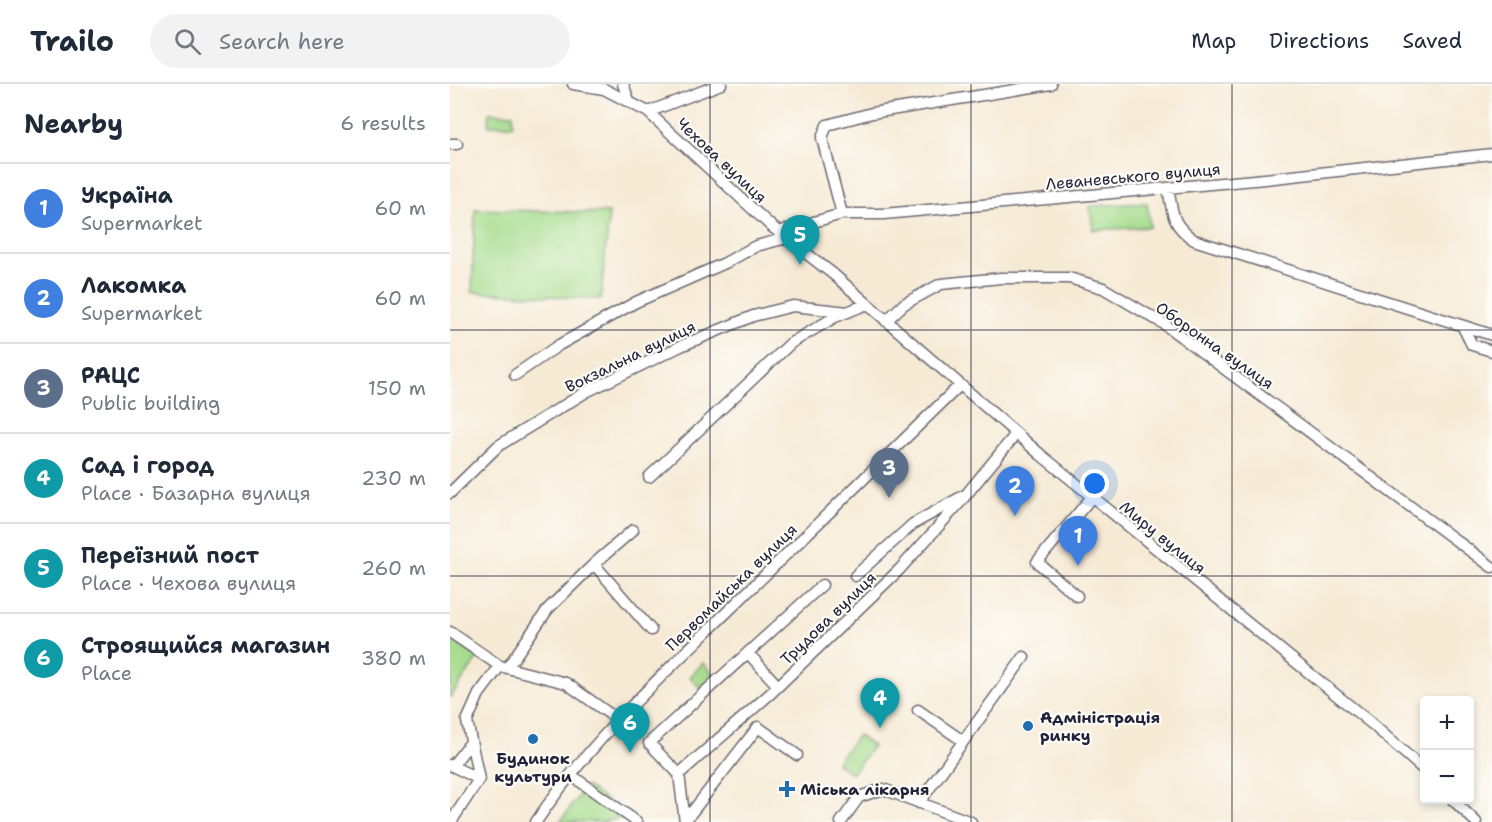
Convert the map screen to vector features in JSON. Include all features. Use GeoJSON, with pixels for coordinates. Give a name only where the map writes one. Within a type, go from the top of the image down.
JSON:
{"type":"FeatureCollection","features":[{"type":"Feature","properties":{"kind":"street","name":"Чехова вулиця"},"geometry":{"type":"LineString","coordinates":[[573,84],[604,90],[648,112],[782,235],[833,274]]}},
{"type":"Feature","properties":{"kind":"street"},"geometry":{"type":"LineString","coordinates":[[623,84],[629,101]]}},
{"type":"Feature","properties":{"kind":"street"},"geometry":{"type":"LineString","coordinates":[[648,112],[721,84]]}},
{"type":"Feature","properties":{"kind":"street"},"geometry":{"type":"LineString","coordinates":[[842,214],[822,138],[827,125],[872,113],[1051,84]]}},
{"type":"Feature","properties":{"kind":"street","name":"Леваневського вулиця"},"geometry":{"type":"LineString","coordinates":[[515,375],[567,340],[636,302],[725,263],[756,246],[842,214],[884,214],[1168,188],[1492,154]]}},
{"type":"Feature","properties":{"kind":"street"},"geometry":{"type":"LineString","coordinates":[[1168,188],[1179,230],[1194,240],[1492,335]]}},
{"type":"Feature","properties":{"kind":"street","name":"Миру вулиця"},"geometry":{"type":"LineString","coordinates":[[833,274],[1091,498],[1372,724],[1420,766]]}},
{"type":"Feature","properties":{"kind":"street","name":"Оборонна вулиця"},"geometry":{"type":"LineString","coordinates":[[886,321],[904,304],[941,284],[1001,278],[1069,278],[1103,288],[1164,324],[1492,567]]}},
{"type":"Feature","properties":{"kind":"street"},"geometry":{"type":"LineString","coordinates":[[648,477],[791,343],[835,317],[867,304]]}},
{"type":"Feature","properties":{"kind":"street","name":"Вокзальна вулиця"},"geometry":{"type":"LineString","coordinates":[[450,493],[498,446],[586,392],[681,346],[753,316],[793,306],[848,312]]}},
{"type":"Feature","properties":{"kind":"street"},"geometry":{"type":"LineString","coordinates":[[1463,327],[1472,345],[1492,351]]}},
{"type":"Feature","properties":{"kind":"street","name":"Первомайська вулиця"},"geometry":{"type":"LineString","coordinates":[[536,822],[618,720],[960,385]]}},
{"type":"Feature","properties":{"kind":"street","name":"Трудова вулиця"},"geometry":{"type":"LineString","coordinates":[[679,774],[778,686],[899,570],[968,493],[1016,434]]}},
{"type":"Feature","properties":{"kind":"street"},"geometry":{"type":"LineString","coordinates":[[855,576],[913,524],[968,493]]}},
{"type":"Feature","properties":{"kind":"street"},"geometry":{"type":"LineString","coordinates":[[1077,596],[1036,562],[1091,498]]}},
{"type":"Feature","properties":{"kind":"street"},"geometry":{"type":"LineString","coordinates":[[450,822],[479,780],[467,721],[479,694],[504,667],[548,609],[633,530]]}},
{"type":"Feature","properties":{"kind":"street"},"geometry":{"type":"LineString","coordinates":[[594,564],[651,630]]}},
{"type":"Feature","properties":{"kind":"street"},"geometry":{"type":"LineString","coordinates":[[685,822],[679,774],[649,743],[822,585]]}},
{"type":"Feature","properties":{"kind":"street"},"geometry":{"type":"LineString","coordinates":[[450,632],[504,667],[566,683],[618,720]]}},
{"type":"Feature","properties":{"kind":"street"},"geometry":{"type":"LineString","coordinates":[[748,653],[778,686]]}},
{"type":"Feature","properties":{"kind":"street"},"geometry":{"type":"LineString","coordinates":[[919,803],[1024,657]]}},
{"type":"Feature","properties":{"kind":"street"},"geometry":{"type":"LineString","coordinates":[[918,710],[963,741]]}},
{"type":"Feature","properties":{"kind":"street"},"geometry":{"type":"LineString","coordinates":[[685,822],[758,727],[797,755]]}},
{"type":"Feature","properties":{"kind":"street"},"geometry":{"type":"LineString","coordinates":[[471,742],[451,766],[479,780]]}},
{"type":"Feature","properties":{"kind":"street"},"geometry":{"type":"LineString","coordinates":[[571,776],[637,822]]}},
{"type":"Feature","properties":{"kind":"street"},"geometry":{"type":"LineString","coordinates":[[841,822],[859,797],[883,789],[971,822]]}},
{"type":"Feature","properties":{"kind":"street"},"geometry":{"type":"LineString","coordinates":[[1457,804],[1476,822]]}},
{"type":"Feature","properties":{"kind":"green space"},"geometry":{"type":"Polygon","coordinates":[[[489,113],[513,114],[513,125],[488,125],[489,113]]]}},
{"type":"Feature","properties":{"kind":"green space"},"geometry":{"type":"Polygon","coordinates":[[[1147,203],[1150,227],[1093,230],[1090,206],[1147,203]]]}},
{"type":"Feature","properties":{"kind":"green space"},"geometry":{"type":"Polygon","coordinates":[[[475,209],[609,213],[601,299],[472,292],[475,209]]]}},
{"type":"Feature","properties":{"kind":"green space"},"geometry":{"type":"Polygon","coordinates":[[[450,637],[478,658],[450,698],[450,637]]]}},
{"type":"Feature","properties":{"kind":"green space"},"geometry":{"type":"Polygon","coordinates":[[[703,663],[715,676],[701,689],[690,677],[703,663]]]}},
{"type":"Feature","properties":{"kind":"green space"},"geometry":{"type":"Polygon","coordinates":[[[858,735],[873,746],[852,773],[836,763],[858,735]]]}},
{"type":"Feature","properties":{"kind":"green space"},"geometry":{"type":"Polygon","coordinates":[[[586,786],[623,812],[620,818],[604,822],[560,822],[586,786]]]}},
{"type":"Feature","properties":{"kind":"place","name":"Переїзний пост"},"geometry":{"type":"Point","coordinates":[800,265]}},
{"type":"Feature","properties":{"kind":"place","name":"РАЦС"},"geometry":{"type":"Point","coordinates":[889,498]}},
{"type":"Feature","properties":{"kind":"place","name":"Лакомка"},"geometry":{"type":"Point","coordinates":[1015,516]}},
{"type":"Feature","properties":{"kind":"place","name":"Україна"},"geometry":{"type":"Point","coordinates":[1078,566]}},
{"type":"Feature","properties":{"kind":"place","name":"Адміністрація ринку"},"geometry":{"type":"Point","coordinates":[1028,726]}},
{"type":"Feature","properties":{"kind":"place","name":"Сад і город"},"geometry":{"type":"Point","coordinates":[880,728]}},
{"type":"Feature","properties":{"kind":"place","name":"Будинок культури"},"geometry":{"type":"Point","coordinates":[533,739]}},
{"type":"Feature","properties":{"kind":"place","name":"Строящийся магазин"},"geometry":{"type":"Point","coordinates":[630,753]}},
{"type":"Feature","properties":{"kind":"place","name":"Міська лікарня"},"geometry":{"type":"Point","coordinates":[787,789]}}]}
